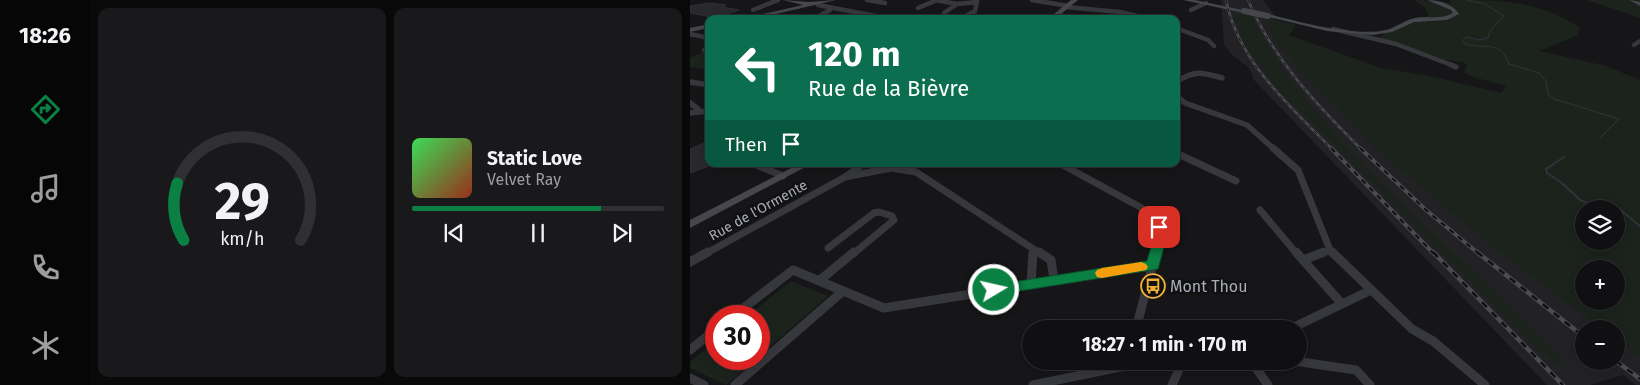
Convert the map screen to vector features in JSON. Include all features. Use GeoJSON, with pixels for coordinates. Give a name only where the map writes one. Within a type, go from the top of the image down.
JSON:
{"type":"FeatureCollection","features":[{"type":"Feature","properties":{"kind":"street"},"geometry":{"type":"LineString","coordinates":[[753,10],[778,0]]}},
{"type":"Feature","properties":{"kind":"street"},"geometry":{"type":"LineString","coordinates":[[791,0],[869,15]]}},
{"type":"Feature","properties":{"kind":"street"},"geometry":{"type":"LineString","coordinates":[[764,15],[833,0]]}},
{"type":"Feature","properties":{"kind":"street"},"geometry":{"type":"LineString","coordinates":[[869,0],[885,3]]}},
{"type":"Feature","properties":{"kind":"street"},"geometry":{"type":"LineString","coordinates":[[918,8],[936,0],[957,4],[977,1],[975,11],[968,15]]}},
{"type":"Feature","properties":{"kind":"street"},"geometry":{"type":"LineString","coordinates":[[1032,0],[1067,7],[1133,15]]}},
{"type":"Feature","properties":{"kind":"street"},"geometry":{"type":"LineString","coordinates":[[1057,15],[1075,0]]}},
{"type":"Feature","properties":{"kind":"street"},"geometry":{"type":"LineString","coordinates":[[1186,0],[1332,29],[1396,44],[1456,67]]}},
{"type":"Feature","properties":{"kind":"street"},"geometry":{"type":"LineString","coordinates":[[1332,29],[1387,32],[1409,21],[1448,18],[1456,14],[1453,9],[1430,0]]}},
{"type":"Feature","properties":{"kind":"street"},"geometry":{"type":"LineString","coordinates":[[1633,0],[1640,4]]}},
{"type":"Feature","properties":{"kind":"street"},"geometry":{"type":"LineString","coordinates":[[928,5],[933,6],[942,1]]}},
{"type":"Feature","properties":{"kind":"street"},"geometry":{"type":"LineString","coordinates":[[1191,10],[1206,3]]}},
{"type":"Feature","properties":{"kind":"street"},"geometry":{"type":"LineString","coordinates":[[944,13],[957,4]]}},
{"type":"Feature","properties":{"kind":"street"},"geometry":{"type":"LineString","coordinates":[[813,5],[856,15]]}},
{"type":"Feature","properties":{"kind":"street"},"geometry":{"type":"LineString","coordinates":[[821,15],[830,10]]}},
{"type":"Feature","properties":{"kind":"street"},"geometry":{"type":"LineString","coordinates":[[690,30],[705,27]]}},
{"type":"Feature","properties":{"kind":"street"},"geometry":{"type":"LineString","coordinates":[[1180,30],[1208,40],[1214,46]]}},
{"type":"Feature","properties":{"kind":"street"},"geometry":{"type":"LineString","coordinates":[[690,34],[705,37]]}},
{"type":"Feature","properties":{"kind":"street"},"geometry":{"type":"LineString","coordinates":[[1634,45],[1640,41]]}},
{"type":"Feature","properties":{"kind":"street"},"geometry":{"type":"LineString","coordinates":[[1180,79],[1190,72],[1222,78]]}},
{"type":"Feature","properties":{"kind":"street"},"geometry":{"type":"LineString","coordinates":[[690,82],[705,84]]}},
{"type":"Feature","properties":{"kind":"street"},"geometry":{"type":"LineString","coordinates":[[1180,99],[1185,103],[1247,124],[1298,170],[1330,250],[1412,329],[1433,341],[1485,385]]}},
{"type":"Feature","properties":{"kind":"street"},"geometry":{"type":"LineString","coordinates":[[690,103],[698,109],[693,113]]}},
{"type":"Feature","properties":{"kind":"street"},"geometry":{"type":"LineString","coordinates":[[1180,155],[1236,181]]}},
{"type":"Feature","properties":{"kind":"street"},"geometry":{"type":"LineString","coordinates":[[761,167],[783,176]]}},
{"type":"Feature","properties":{"kind":"street"},"geometry":{"type":"LineString","coordinates":[[690,224],[800,167]]}},
{"type":"Feature","properties":{"kind":"street","name":"Rue de l'Ormente"},"geometry":{"type":"LineString","coordinates":[[690,262],[845,177],[860,167]]}},
{"type":"Feature","properties":{"kind":"street"},"geometry":{"type":"LineString","coordinates":[[885,167],[916,172],[1050,260],[1054,280]]}},
{"type":"Feature","properties":{"kind":"street"},"geometry":{"type":"LineString","coordinates":[[1066,167],[1150,214],[1155,220],[1160,234],[1139,320]]}},
{"type":"Feature","properties":{"kind":"street"},"geometry":{"type":"LineString","coordinates":[[845,177],[891,168]]}},
{"type":"Feature","properties":{"kind":"street"},"geometry":{"type":"LineString","coordinates":[[1260,210],[1342,304]]}},
{"type":"Feature","properties":{"kind":"street"},"geometry":{"type":"LineString","coordinates":[[820,280],[894,220],[892,216],[874,213],[828,248]]}},
{"type":"Feature","properties":{"kind":"street"},"geometry":{"type":"LineString","coordinates":[[1031,284],[1033,249]]}},
{"type":"Feature","properties":{"kind":"street"},"geometry":{"type":"LineString","coordinates":[[1303,260],[1330,250]]}},
{"type":"Feature","properties":{"kind":"street"},"geometry":{"type":"LineString","coordinates":[[747,305],[793,270],[884,308],[1153,265]]}},
{"type":"Feature","properties":{"kind":"street"},"geometry":{"type":"LineString","coordinates":[[1307,321],[1370,290]]}},
{"type":"Feature","properties":{"kind":"street"},"geometry":{"type":"LineString","coordinates":[[735,385],[842,291]]}},
{"type":"Feature","properties":{"kind":"street"},"geometry":{"type":"LineString","coordinates":[[690,350],[705,338]]}},
{"type":"Feature","properties":{"kind":"street"},"geometry":{"type":"LineString","coordinates":[[1307,363],[1356,370],[1370,385]]}},
{"type":"Feature","properties":{"kind":"street"},"geometry":{"type":"LineString","coordinates":[[1033,385],[1106,370]]}},
{"type":"Feature","properties":{"kind":"street"},"geometry":{"type":"LineString","coordinates":[[1172,385],[1179,370]]}},
{"type":"Feature","properties":{"kind":"street"},"geometry":{"type":"LineString","coordinates":[[1257,370],[1268,385]]}},
{"type":"Feature","properties":{"kind":"street"},"geometry":{"type":"LineString","coordinates":[[690,378],[704,385]]}},
{"type":"Feature","properties":{"kind":"shaded area"},"geometry":{"type":"Polygon","coordinates":[[[1221,0],[1263,0],[1275,15],[1272,15],[1285,42],[1575,302],[1575,310],[1584,310],[1595,320],[1575,320],[1575,370],[1625,370],[1625,344],[1640,354],[1640,385],[1636,385],[1623,375],[1590,385],[1547,385],[1254,80],[1249,68],[1232,55],[1224,45],[1221,0]]]}},
{"type":"Feature","properties":{"kind":"shaded area"},"geometry":{"type":"Polygon","coordinates":[[[1414,0],[1453,3],[1449,0],[1485,0],[1534,7],[1565,19],[1580,28],[1578,35],[1540,51],[1606,66],[1640,80],[1640,357],[1625,346],[1625,320],[1590,320],[1577,310],[1625,310],[1625,260],[1575,260],[1575,309],[1495,249],[1371,145],[1340,109],[1309,82],[1279,45],[1262,17],[1294,24],[1296,25],[1289,35],[1381,68],[1430,76],[1501,93],[1506,86],[1473,77],[1464,72],[1467,65],[1463,62],[1440,60],[1378,39],[1395,28],[1421,19],[1429,14],[1424,7],[1414,0]]]}},
{"type":"Feature","properties":{"kind":"shaded area"},"geometry":{"type":"Polygon","coordinates":[[[1587,0],[1640,0],[1640,18],[1587,0]]]}},
{"type":"Feature","properties":{"kind":"shaded area"},"geometry":{"type":"Polygon","coordinates":[[[1243,13],[1251,14],[1266,43],[1284,70],[1303,96],[1346,146],[1415,216],[1565,360],[1558,366],[1511,322],[1275,86],[1246,47],[1234,19],[1243,13]]]}},
{"type":"Feature","properties":{"kind":"shaded area"},"geometry":{"type":"Polygon","coordinates":[[[705,51],[705,69],[690,67],[690,58],[705,51]]]}},
{"type":"Feature","properties":{"kind":"shaded area"},"geometry":{"type":"Polygon","coordinates":[[[791,281],[828,296],[770,346],[770,305],[762,305],[791,281]]]}},
{"type":"Feature","properties":{"kind":"shaded area"},"geometry":{"type":"Polygon","coordinates":[[[705,350],[705,370],[743,370],[726,385],[690,368],[690,362],[705,350]]]}},
{"type":"Feature","properties":{"kind":"building"},"geometry":{"type":"Polygon","coordinates":[[[710,3],[726,5],[723,7],[739,10],[725,15],[705,16],[690,13],[690,6],[710,3]]]}},
{"type":"Feature","properties":{"kind":"building"},"geometry":{"type":"Polygon","coordinates":[[[705,143],[706,167],[690,173],[690,149],[705,143]]]}},
{"type":"Feature","properties":{"kind":"waterway"},"geometry":{"type":"LineString","coordinates":[[1466,0],[1485,4],[1504,16],[1490,31],[1488,38],[1479,40],[1466,37],[1463,40],[1465,44],[1497,48],[1505,56],[1509,64],[1539,73],[1546,81],[1548,94],[1554,99],[1619,119],[1599,139]]}},
{"type":"Feature","properties":{"kind":"waterway"},"geometry":{"type":"LineString","coordinates":[[1564,157],[1546,169],[1547,173],[1562,183],[1580,200],[1588,203],[1616,206],[1640,226]]}},
{"type":"Feature","properties":{"kind":"railway"},"geometry":{"type":"LineString","coordinates":[[1226,0],[1242,44],[1254,63],[1283,99],[1332,149]]}},
{"type":"Feature","properties":{"kind":"railway"},"geometry":{"type":"LineString","coordinates":[[1248,0],[1270,42],[1297,80],[1360,148]]}},
{"type":"Feature","properties":{"kind":"railway"},"geometry":{"type":"LineString","coordinates":[[1331,148],[1434,254]]}},
{"type":"Feature","properties":{"kind":"railway"},"geometry":{"type":"LineString","coordinates":[[1360,148],[1426,210],[1479,254]]}},
{"type":"Feature","properties":{"kind":"railway"},"geometry":{"type":"LineString","coordinates":[[1433,252],[1563,385]]}},
{"type":"Feature","properties":{"kind":"railway"},"geometry":{"type":"LineString","coordinates":[[1477,252],[1575,330]]}},
{"type":"Feature","properties":{"kind":"railway"},"geometry":{"type":"LineString","coordinates":[[1625,368],[1640,379]]}},
{"type":"Feature","properties":{"kind":"slow traffic"},"geometry":{"type":"LineString","coordinates":[[1102,273],[1141,267]]}},
{"type":"Feature","properties":{"kind":"place","name":"Mont Thou"},"geometry":{"type":"Point","coordinates":[1153,286]}},
{"type":"Feature","properties":{"kind":"route"},"geometry":{"type":"LineString","coordinates":[[994,290],[1153,265],[1160,240],[1159,227]]}}]}
